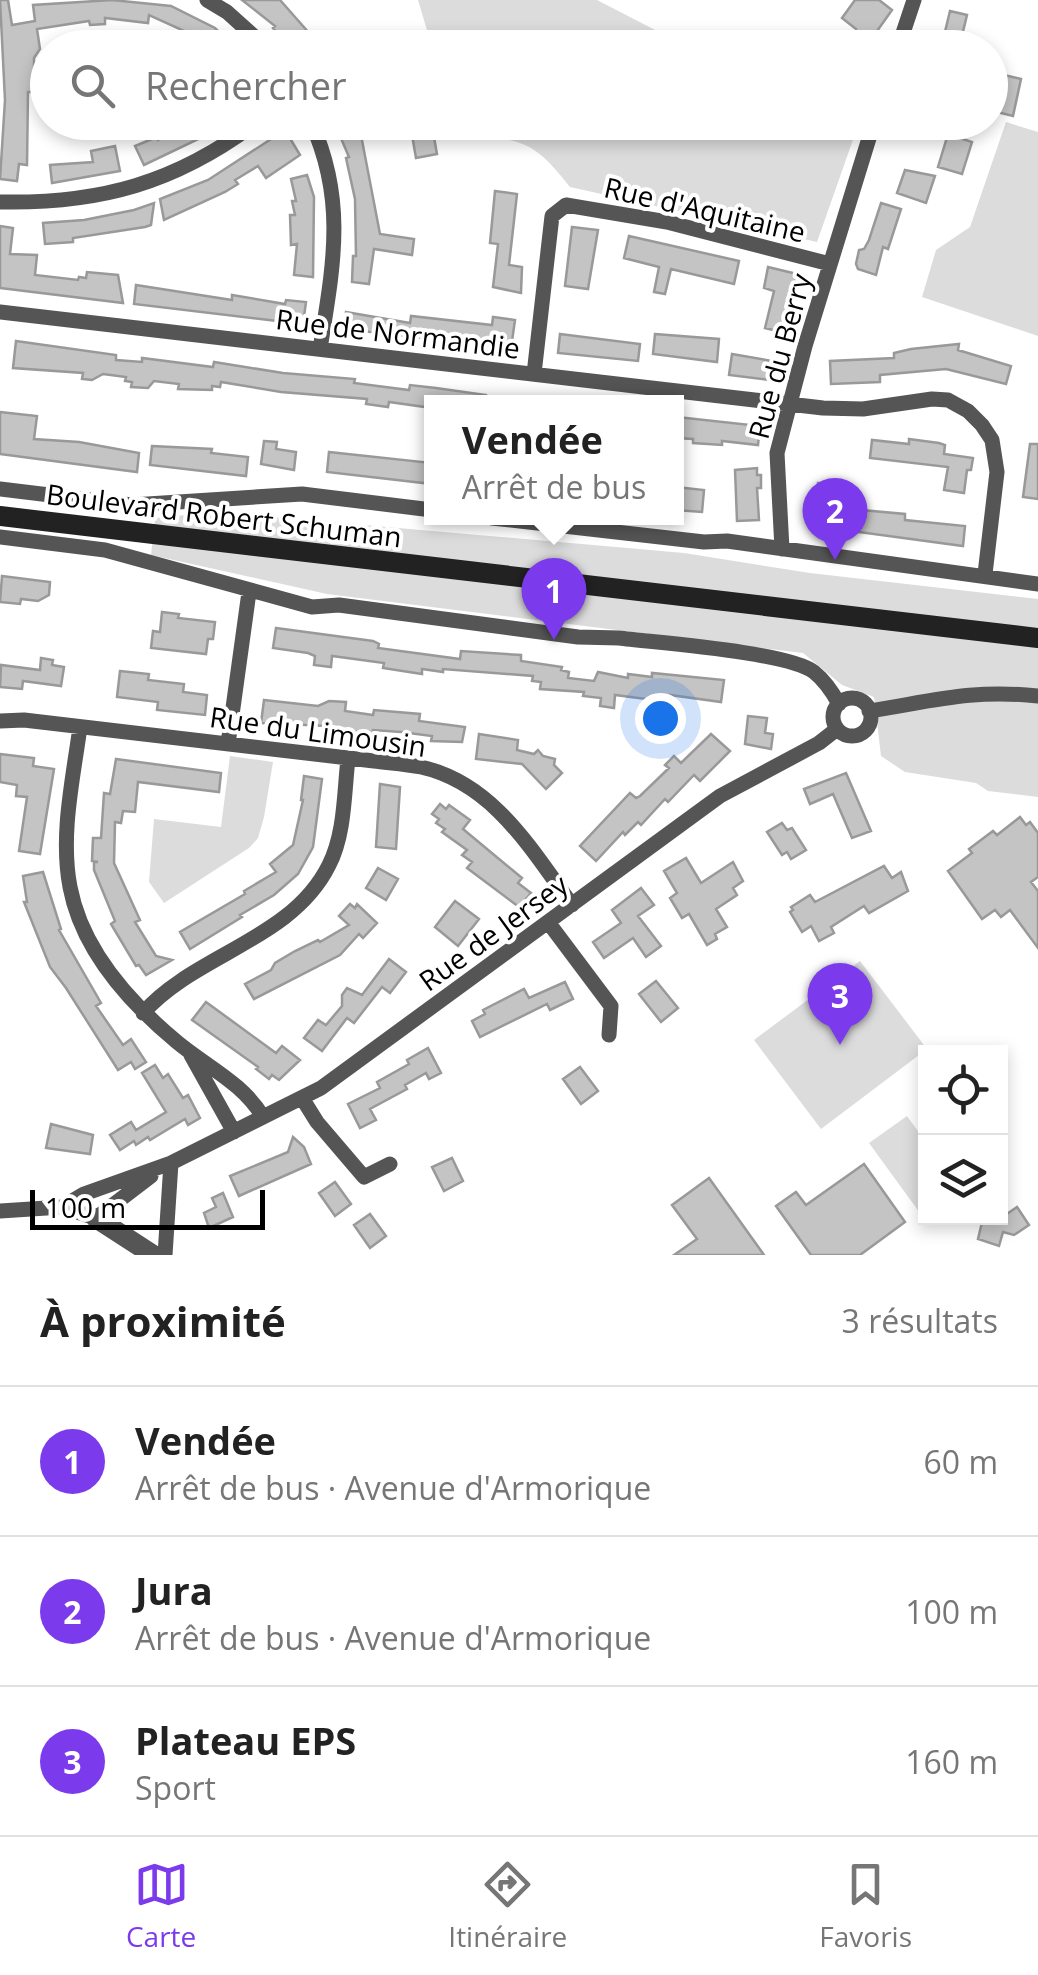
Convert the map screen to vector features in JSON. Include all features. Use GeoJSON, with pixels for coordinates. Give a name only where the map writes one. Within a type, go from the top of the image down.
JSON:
{"type":"FeatureCollection","features":[{"type":"Feature","properties":{"kind":"main road","name":"Boulevard Robert Schuman"},"geometry":{"type":"LineString","coordinates":[[0,516],[1038,638]]}},
{"type":"Feature","properties":{"kind":"street"},"geometry":{"type":"LineString","coordinates":[[207,0],[246,30]]}},
{"type":"Feature","properties":{"kind":"street"},"geometry":{"type":"LineString","coordinates":[[904,30],[914,0]]}},
{"type":"Feature","properties":{"kind":"street"},"geometry":{"type":"LineString","coordinates":[[0,202],[82,200],[124,191],[165,177],[229,140]]}},
{"type":"Feature","properties":{"kind":"street"},"geometry":{"type":"LineString","coordinates":[[318,140],[336,207],[320,349]]}},
{"type":"Feature","properties":{"kind":"street","name":"Rue du Berry"},"geometry":{"type":"LineString","coordinates":[[782,549],[777,453],[868,140]]}},
{"type":"Feature","properties":{"kind":"street","name":"Rue d'Aquitaine"},"geometry":{"type":"LineString","coordinates":[[534,374],[552,216],[566,205],[666,222],[830,264]]}},
{"type":"Feature","properties":{"kind":"street","name":"Rue de Normandie"},"geometry":{"type":"LineString","coordinates":[[0,312],[790,404],[863,409],[932,398],[948,400],[968,410],[982,424],[996,456],[986,574]]}},
{"type":"Feature","properties":{"kind":"street"},"geometry":{"type":"LineString","coordinates":[[0,489],[132,504],[302,494],[424,509]]}},
{"type":"Feature","properties":{"kind":"street"},"geometry":{"type":"LineString","coordinates":[[557,525],[986,574],[1038,584]]}},
{"type":"Feature","properties":{"kind":"street"},"geometry":{"type":"LineString","coordinates":[[0,537],[105,550],[312,607],[339,604],[493,627],[755,655],[814,672],[839,704]]}},
{"type":"Feature","properties":{"kind":"street"},"geometry":{"type":"LineString","coordinates":[[228,744],[248,592]]}},
{"type":"Feature","properties":{"kind":"street"},"geometry":{"type":"LineString","coordinates":[[869,711],[996,691],[1038,696]]}},
{"type":"Feature","properties":{"kind":"street"},"geometry":{"type":"LineString","coordinates":[[856,699],[869,711],[870,722],[863,732],[852,736],[837,729],[834,713],[839,704],[856,699]]}},
{"type":"Feature","properties":{"kind":"street","name":"Rue du Limousin"},"geometry":{"type":"LineString","coordinates":[[0,721],[421,768],[465,785],[509,820],[572,905]]}},
{"type":"Feature","properties":{"kind":"street"},"geometry":{"type":"LineString","coordinates":[[80,727],[68,819],[70,888],[90,940],[123,992],[143,1013],[220,1072],[255,1104],[263,1117]]}},
{"type":"Feature","properties":{"kind":"street","name":"Rue de Jersey"},"geometry":{"type":"LineString","coordinates":[[62,1207],[84,1194],[171,1163],[322,1088],[720,796],[819,744],[837,729]]}},
{"type":"Feature","properties":{"kind":"street"},"geometry":{"type":"LineString","coordinates":[[143,1013],[160,994],[279,922],[302,903],[318,883],[337,846],[348,759]]}},
{"type":"Feature","properties":{"kind":"street"},"geometry":{"type":"LineString","coordinates":[[548,922],[611,1006],[609,1034]]}},
{"type":"Feature","properties":{"kind":"street"},"geometry":{"type":"LineString","coordinates":[[189,1052],[234,1132]]}},
{"type":"Feature","properties":{"kind":"street"},"geometry":{"type":"LineString","coordinates":[[302,1098],[317,1122],[364,1177],[390,1164]]}},
{"type":"Feature","properties":{"kind":"street"},"geometry":{"type":"LineString","coordinates":[[165,1255],[171,1163]]}},
{"type":"Feature","properties":{"kind":"street","name":"Rue de Jersey"},"geometry":{"type":"LineString","coordinates":[[0,1211],[62,1207],[96,1218],[171,1163]]}},
{"type":"Feature","properties":{"kind":"street"},"geometry":{"type":"LineString","coordinates":[[96,1218],[153,1255]]}},
{"type":"Feature","properties":{"kind":"shaded area"},"geometry":{"type":"Polygon","coordinates":[[[418,0],[597,0],[655,30],[427,30],[418,0]]]}},
{"type":"Feature","properties":{"kind":"shaded area"},"geometry":{"type":"Polygon","coordinates":[[[1008,123],[1038,132],[1038,336],[922,297],[936,250],[970,227],[1000,140],[1008,140],[1008,123]]]}},
{"type":"Feature","properties":{"kind":"shaded area"},"geometry":{"type":"Polygon","coordinates":[[[509,140],[853,140],[817,242],[570,187],[548,161],[509,140]]]}},
{"type":"Feature","properties":{"kind":"shaded area"},"geometry":{"type":"Polygon","coordinates":[[[215,512],[684,553],[810,573],[1038,599],[1038,797],[988,791],[976,783],[905,772],[881,756],[874,697],[842,685],[803,653],[327,594],[151,555],[155,518],[215,512]]]}},
{"type":"Feature","properties":{"kind":"shaded area"},"geometry":{"type":"Polygon","coordinates":[[[230,756],[273,762],[258,838],[249,848],[164,903],[149,882],[154,819],[221,827],[230,756]]]}},
{"type":"Feature","properties":{"kind":"shaded area"},"geometry":{"type":"Polygon","coordinates":[[[860,961],[924,1045],[918,1045],[918,1056],[821,1129],[754,1040],[860,961]]]}},
{"type":"Feature","properties":{"kind":"shaded area"},"geometry":{"type":"Polygon","coordinates":[[[907,1116],[918,1131],[918,1210],[869,1143],[907,1116]]]}},
{"type":"Feature","properties":{"kind":"building"},"geometry":{"type":"Polygon","coordinates":[[[0,0],[8,0],[12,25],[35,21],[33,5],[112,0],[171,6],[217,30],[182,30],[149,15],[148,23],[105,18],[105,24],[90,25],[89,21],[30,30],[27,165],[19,164],[17,181],[0,179],[5,100],[0,0]]]}},
{"type":"Feature","properties":{"kind":"building"},"geometry":{"type":"Polygon","coordinates":[[[242,0],[280,0],[306,30],[275,30],[275,26],[242,0]]]}},
{"type":"Feature","properties":{"kind":"building"},"geometry":{"type":"Polygon","coordinates":[[[855,0],[879,0],[892,10],[878,30],[855,30],[842,18],[855,0]]]}},
{"type":"Feature","properties":{"kind":"building"},"geometry":{"type":"Polygon","coordinates":[[[950,11],[967,15],[963,30],[945,30],[950,11]]]}},
{"type":"Feature","properties":{"kind":"building"},"geometry":{"type":"Polygon","coordinates":[[[1008,76],[1021,79],[1013,116],[1008,115],[1008,76]]]}},
{"type":"Feature","properties":{"kind":"building"},"geometry":{"type":"Polygon","coordinates":[[[150,140],[196,140],[144,165],[135,146],[150,140]]]}},
{"type":"Feature","properties":{"kind":"building"},"geometry":{"type":"Polygon","coordinates":[[[270,140],[291,140],[300,155],[266,178],[258,166],[235,180],[238,184],[225,192],[164,220],[160,199],[208,180],[270,140]]]}},
{"type":"Feature","properties":{"kind":"building"},"geometry":{"type":"Polygon","coordinates":[[[342,140],[362,140],[380,234],[414,239],[412,255],[374,249],[369,284],[352,282],[356,256],[355,199],[346,158],[349,157],[342,140]]]}},
{"type":"Feature","properties":{"kind":"building"},"geometry":{"type":"Polygon","coordinates":[[[413,140],[434,140],[437,154],[416,158],[413,140]]]}},
{"type":"Feature","properties":{"kind":"building"},"geometry":{"type":"Polygon","coordinates":[[[946,140],[972,142],[962,174],[938,167],[946,140]]]}},
{"type":"Feature","properties":{"kind":"building"},"geometry":{"type":"Polygon","coordinates":[[[115,146],[120,171],[52,183],[50,165],[93,162],[91,151],[115,146]]]}},
{"type":"Feature","properties":{"kind":"building"},"geometry":{"type":"Polygon","coordinates":[[[905,170],[935,176],[926,203],[897,193],[905,170]]]}},
{"type":"Feature","properties":{"kind":"building"},"geometry":{"type":"Polygon","coordinates":[[[307,175],[314,197],[313,277],[294,275],[297,244],[291,245],[290,215],[295,215],[292,201],[296,201],[291,179],[307,175]]]}},
{"type":"Feature","properties":{"kind":"building"},"geometry":{"type":"Polygon","coordinates":[[[495,191],[517,194],[509,265],[522,267],[521,293],[493,287],[498,244],[490,243],[495,191]]]}},
{"type":"Feature","properties":{"kind":"building"},"geometry":{"type":"Polygon","coordinates":[[[154,203],[151,225],[45,244],[43,223],[84,220],[154,203]]]}},
{"type":"Feature","properties":{"kind":"building"},"geometry":{"type":"Polygon","coordinates":[[[881,203],[901,209],[888,249],[883,247],[876,275],[858,269],[856,264],[881,203]]]}},
{"type":"Feature","properties":{"kind":"building"},"geometry":{"type":"Polygon","coordinates":[[[0,226],[13,228],[10,254],[37,255],[35,275],[78,280],[86,278],[87,272],[118,275],[123,303],[0,288],[0,226]]]}},
{"type":"Feature","properties":{"kind":"building"},"geometry":{"type":"Polygon","coordinates":[[[572,227],[598,230],[588,289],[565,286],[572,227]]]}},
{"type":"Feature","properties":{"kind":"building"},"geometry":{"type":"Polygon","coordinates":[[[629,236],[739,261],[734,284],[671,269],[665,294],[654,292],[659,267],[624,258],[629,236]]]}},
{"type":"Feature","properties":{"kind":"building"},"geometry":{"type":"Polygon","coordinates":[[[768,267],[797,274],[785,333],[765,328],[774,291],[764,288],[768,267]]]}},
{"type":"Feature","properties":{"kind":"building"},"geometry":{"type":"Polygon","coordinates":[[[136,285],[232,300],[232,295],[285,304],[286,300],[306,302],[303,324],[134,304],[136,285]]]}},
{"type":"Feature","properties":{"kind":"building"},"geometry":{"type":"Polygon","coordinates":[[[346,312],[410,323],[411,316],[492,325],[493,317],[515,320],[511,348],[344,329],[346,312]]]}},
{"type":"Feature","properties":{"kind":"building"},"geometry":{"type":"Polygon","coordinates":[[[560,334],[640,344],[638,361],[558,353],[560,334]]]}},
{"type":"Feature","properties":{"kind":"building"},"geometry":{"type":"Polygon","coordinates":[[[655,334],[719,339],[717,362],[653,354],[655,334]]]}},
{"type":"Feature","properties":{"kind":"building"},"geometry":{"type":"Polygon","coordinates":[[[16,341],[116,355],[116,360],[142,362],[142,358],[213,367],[214,362],[355,379],[354,383],[409,390],[410,385],[486,395],[424,395],[424,407],[389,402],[388,407],[366,404],[367,399],[221,382],[220,387],[212,386],[212,390],[178,389],[179,384],[154,381],[148,388],[131,387],[132,382],[125,381],[126,377],[103,374],[92,380],[82,379],[83,373],[13,368],[16,341]]]}},
{"type":"Feature","properties":{"kind":"building"},"geometry":{"type":"Polygon","coordinates":[[[959,344],[958,350],[1011,366],[1006,384],[946,369],[880,375],[880,382],[831,384],[830,361],[894,358],[894,353],[911,349],[959,344]]]}},
{"type":"Feature","properties":{"kind":"building"},"geometry":{"type":"Polygon","coordinates":[[[732,354],[772,361],[770,380],[729,375],[732,354]]]}},
{"type":"Feature","properties":{"kind":"building"},"geometry":{"type":"Polygon","coordinates":[[[0,412],[37,416],[34,439],[139,453],[137,472],[0,454],[0,412]]]}},
{"type":"Feature","properties":{"kind":"building"},"geometry":{"type":"Polygon","coordinates":[[[684,418],[760,426],[758,445],[693,443],[693,439],[684,438],[684,418]]]}},
{"type":"Feature","properties":{"kind":"building"},"geometry":{"type":"Polygon","coordinates":[[[909,439],[939,443],[945,445],[944,454],[973,458],[964,493],[944,490],[948,467],[870,458],[872,440],[909,444],[909,439]]]}},
{"type":"Feature","properties":{"kind":"building"},"geometry":{"type":"Polygon","coordinates":[[[264,441],[277,442],[276,449],[296,452],[294,470],[261,464],[264,441]]]}},
{"type":"Feature","properties":{"kind":"building"},"geometry":{"type":"Polygon","coordinates":[[[1030,444],[1038,444],[1038,499],[1023,497],[1030,444]]]}},
{"type":"Feature","properties":{"kind":"building"},"geometry":{"type":"Polygon","coordinates":[[[152,446],[212,449],[211,453],[248,457],[246,476],[150,465],[152,446]]]}},
{"type":"Feature","properties":{"kind":"building"},"geometry":{"type":"Polygon","coordinates":[[[329,452],[424,462],[424,483],[327,472],[329,452]]]}},
{"type":"Feature","properties":{"kind":"building"},"geometry":{"type":"Polygon","coordinates":[[[757,468],[757,475],[761,475],[761,488],[757,488],[759,520],[737,521],[735,470],[757,468]]]}},
{"type":"Feature","properties":{"kind":"building"},"geometry":{"type":"Polygon","coordinates":[[[818,483],[832,484],[829,507],[905,514],[905,520],[965,526],[963,546],[814,526],[818,483]]]}},
{"type":"Feature","properties":{"kind":"building"},"geometry":{"type":"Polygon","coordinates":[[[684,488],[704,490],[702,512],[684,511],[684,488]]]}},
{"type":"Feature","properties":{"kind":"building"},"geometry":{"type":"Polygon","coordinates":[[[2,576],[50,582],[49,595],[38,601],[21,599],[20,604],[0,602],[2,576]]]}},
{"type":"Feature","properties":{"kind":"building"},"geometry":{"type":"Polygon","coordinates":[[[162,612],[215,622],[206,654],[151,648],[153,631],[160,632],[162,612]]]}},
{"type":"Feature","properties":{"kind":"building"},"geometry":{"type":"Polygon","coordinates":[[[276,628],[373,641],[379,644],[378,648],[460,659],[461,651],[521,655],[521,661],[562,667],[561,670],[569,672],[568,678],[594,681],[598,672],[628,678],[628,674],[652,677],[652,673],[724,680],[721,702],[670,695],[668,707],[653,705],[654,700],[615,695],[614,708],[600,706],[601,698],[583,696],[584,692],[540,689],[541,682],[532,681],[533,676],[443,669],[422,669],[422,674],[383,668],[384,663],[332,656],[331,667],[314,665],[315,656],[308,653],[273,648],[276,628]]]}},
{"type":"Feature","properties":{"kind":"building"},"geometry":{"type":"Polygon","coordinates":[[[41,658],[64,667],[61,686],[23,681],[22,689],[0,687],[1,665],[40,670],[41,658]]]}},
{"type":"Feature","properties":{"kind":"building"},"geometry":{"type":"Polygon","coordinates":[[[120,671],[149,674],[148,680],[184,684],[183,692],[207,695],[205,715],[157,710],[158,702],[117,697],[120,671]]]}},
{"type":"Feature","properties":{"kind":"building"},"geometry":{"type":"Polygon","coordinates":[[[264,700],[318,706],[329,701],[346,702],[345,711],[420,714],[419,721],[465,727],[462,742],[431,741],[432,736],[401,732],[373,730],[372,735],[328,726],[261,723],[264,700]]]}},
{"type":"Feature","properties":{"kind":"building"},"geometry":{"type":"Polygon","coordinates":[[[748,716],[767,718],[765,733],[773,734],[771,749],[745,744],[748,716]]]}},
{"type":"Feature","properties":{"kind":"building"},"geometry":{"type":"Polygon","coordinates":[[[479,734],[518,740],[517,750],[534,754],[538,750],[555,759],[554,765],[562,773],[546,789],[522,764],[476,759],[479,734]]]}},
{"type":"Feature","properties":{"kind":"building"},"geometry":{"type":"Polygon","coordinates":[[[711,734],[730,751],[700,781],[694,775],[641,825],[638,822],[625,835],[623,832],[596,861],[580,846],[630,793],[636,798],[640,796],[669,768],[665,765],[674,756],[681,763],[711,734]]]}},
{"type":"Feature","properties":{"kind":"building"},"geometry":{"type":"Polygon","coordinates":[[[0,754],[34,758],[33,766],[54,769],[40,854],[19,851],[27,797],[16,796],[17,785],[0,782],[0,754]]]}},
{"type":"Feature","properties":{"kind":"building"},"geometry":{"type":"Polygon","coordinates":[[[116,759],[221,773],[219,792],[138,782],[135,812],[123,811],[121,823],[115,822],[114,863],[140,920],[135,922],[156,956],[172,960],[146,975],[136,966],[111,924],[115,921],[94,870],[94,862],[98,862],[92,861],[93,838],[101,838],[104,793],[110,794],[116,759]]]}},
{"type":"Feature","properties":{"kind":"building"},"geometry":{"type":"Polygon","coordinates":[[[846,773],[871,831],[852,838],[833,794],[810,804],[804,789],[846,773]]]}},
{"type":"Feature","properties":{"kind":"building"},"geometry":{"type":"Polygon","coordinates":[[[304,776],[322,779],[313,847],[298,874],[274,895],[190,949],[180,932],[276,872],[270,864],[293,845],[304,776]]]}},
{"type":"Feature","properties":{"kind":"building"},"geometry":{"type":"Polygon","coordinates":[[[380,784],[400,787],[396,849],[376,847],[380,784]]]}},
{"type":"Feature","properties":{"kind":"building"},"geometry":{"type":"Polygon","coordinates":[[[440,804],[446,809],[449,805],[470,820],[463,829],[522,878],[518,883],[531,893],[519,907],[467,868],[472,862],[462,855],[467,850],[442,832],[445,829],[432,814],[440,804]]]}},
{"type":"Feature","properties":{"kind":"building"},"geometry":{"type":"Polygon","coordinates":[[[1020,817],[1038,833],[1038,877],[1031,882],[1038,891],[1038,948],[1010,910],[1001,917],[995,910],[982,919],[948,871],[993,831],[997,835],[1020,817]]]}},
{"type":"Feature","properties":{"kind":"building"},"geometry":{"type":"Polygon","coordinates":[[[782,823],[787,830],[792,828],[806,850],[791,859],[787,852],[782,855],[767,832],[782,823]]]}},
{"type":"Feature","properties":{"kind":"building"},"geometry":{"type":"Polygon","coordinates":[[[686,858],[701,883],[733,862],[743,881],[733,888],[737,895],[716,909],[727,927],[707,945],[689,914],[682,918],[670,898],[677,893],[664,871],[686,858]]]}},
{"type":"Feature","properties":{"kind":"building"},"geometry":{"type":"Polygon","coordinates":[[[884,866],[892,878],[901,872],[908,891],[869,913],[864,906],[831,927],[834,933],[819,941],[811,926],[802,932],[791,907],[810,895],[815,902],[884,866]]]}},
{"type":"Feature","properties":{"kind":"building"},"geometry":{"type":"Polygon","coordinates":[[[378,868],[398,879],[386,900],[366,888],[378,868]]]}},
{"type":"Feature","properties":{"kind":"building"},"geometry":{"type":"Polygon","coordinates":[[[43,872],[59,930],[101,1003],[96,1006],[123,1045],[131,1039],[146,1062],[135,1069],[131,1062],[118,1070],[50,967],[24,902],[23,876],[43,872]]]}},
{"type":"Feature","properties":{"kind":"building"},"geometry":{"type":"Polygon","coordinates":[[[641,888],[654,905],[638,916],[661,946],[646,957],[633,938],[604,958],[593,942],[621,923],[612,910],[641,888]]]}},
{"type":"Feature","properties":{"kind":"building"},"geometry":{"type":"Polygon","coordinates":[[[455,901],[479,919],[458,946],[435,927],[455,901]]]}},
{"type":"Feature","properties":{"kind":"building"},"geometry":{"type":"Polygon","coordinates":[[[350,904],[355,908],[357,904],[377,923],[363,938],[359,934],[340,955],[254,999],[245,984],[295,951],[349,925],[339,916],[350,904]]]}},
{"type":"Feature","properties":{"kind":"building"},"geometry":{"type":"Polygon","coordinates":[[[389,959],[406,972],[390,993],[382,987],[354,1023],[347,1018],[322,1051],[304,1038],[318,1020],[326,1025],[342,1006],[347,988],[362,995],[389,959]]]}},
{"type":"Feature","properties":{"kind":"building"},"geometry":{"type":"Polygon","coordinates":[[[656,981],[678,1008],[661,1022],[639,994],[656,981]]]}},
{"type":"Feature","properties":{"kind":"building"},"geometry":{"type":"Polygon","coordinates":[[[565,982],[573,999],[550,1010],[547,1004],[480,1037],[472,1021],[485,1014],[483,1010],[524,989],[529,998],[565,982]]]}},
{"type":"Feature","properties":{"kind":"building"},"geometry":{"type":"Polygon","coordinates":[[[206,1002],[276,1053],[282,1046],[300,1060],[279,1080],[272,1075],[269,1079],[192,1020],[206,1002]]]}},
{"type":"Feature","properties":{"kind":"building"},"geometry":{"type":"Polygon","coordinates":[[[428,1048],[441,1073],[429,1079],[426,1073],[405,1085],[407,1089],[370,1109],[376,1120],[360,1128],[348,1104],[380,1088],[377,1082],[428,1048]]]}},
{"type":"Feature","properties":{"kind":"building"},"geometry":{"type":"Polygon","coordinates":[[[155,1065],[163,1078],[168,1074],[183,1098],[188,1095],[200,1118],[188,1125],[185,1119],[150,1140],[148,1137],[136,1145],[134,1141],[120,1150],[110,1135],[131,1122],[136,1130],[166,1112],[142,1073],[155,1065]]]}},
{"type":"Feature","properties":{"kind":"building"},"geometry":{"type":"Polygon","coordinates":[[[580,1067],[598,1091],[581,1104],[563,1079],[580,1067]]]}},
{"type":"Feature","properties":{"kind":"building"},"geometry":{"type":"Polygon","coordinates":[[[51,1124],[93,1135],[90,1154],[46,1148],[51,1124]]]}},
{"type":"Feature","properties":{"kind":"building"},"geometry":{"type":"Polygon","coordinates":[[[293,1137],[304,1147],[311,1164],[239,1196],[230,1176],[288,1152],[293,1137]]]}},
{"type":"Feature","properties":{"kind":"building"},"geometry":{"type":"Polygon","coordinates":[[[452,1158],[463,1181],[444,1191],[432,1167],[452,1158]]]}},
{"type":"Feature","properties":{"kind":"building"},"geometry":{"type":"Polygon","coordinates":[[[864,1164],[905,1222],[860,1255],[811,1255],[776,1206],[796,1192],[806,1205],[864,1164]]]}},
{"type":"Feature","properties":{"kind":"building"},"geometry":{"type":"Polygon","coordinates":[[[709,1178],[764,1255],[674,1255],[697,1239],[672,1205],[709,1178]]]}},
{"type":"Feature","properties":{"kind":"building"},"geometry":{"type":"Polygon","coordinates":[[[335,1182],[351,1204],[335,1216],[319,1193],[335,1182]]]}},
{"type":"Feature","properties":{"kind":"building"},"geometry":{"type":"Polygon","coordinates":[[[223,1193],[233,1217],[209,1228],[204,1213],[216,1207],[212,1198],[223,1193]]]}},
{"type":"Feature","properties":{"kind":"building"},"geometry":{"type":"Polygon","coordinates":[[[1017,1207],[1029,1225],[1014,1235],[1003,1232],[999,1246],[978,1239],[981,1225],[1008,1225],[1008,1213],[1017,1207]]]}},
{"type":"Feature","properties":{"kind":"building"},"geometry":{"type":"Polygon","coordinates":[[[370,1214],[386,1236],[370,1248],[354,1225],[370,1214]]]}},
{"type":"Feature","properties":{"kind":"place","name":"Jura"},"geometry":{"type":"Point","coordinates":[835,560]}},
{"type":"Feature","properties":{"kind":"place","name":"Vendée"},"geometry":{"type":"Point","coordinates":[554,640]}},
{"type":"Feature","properties":{"kind":"place","name":"Plateau EPS"},"geometry":{"type":"Point","coordinates":[840,1045]}}]}
